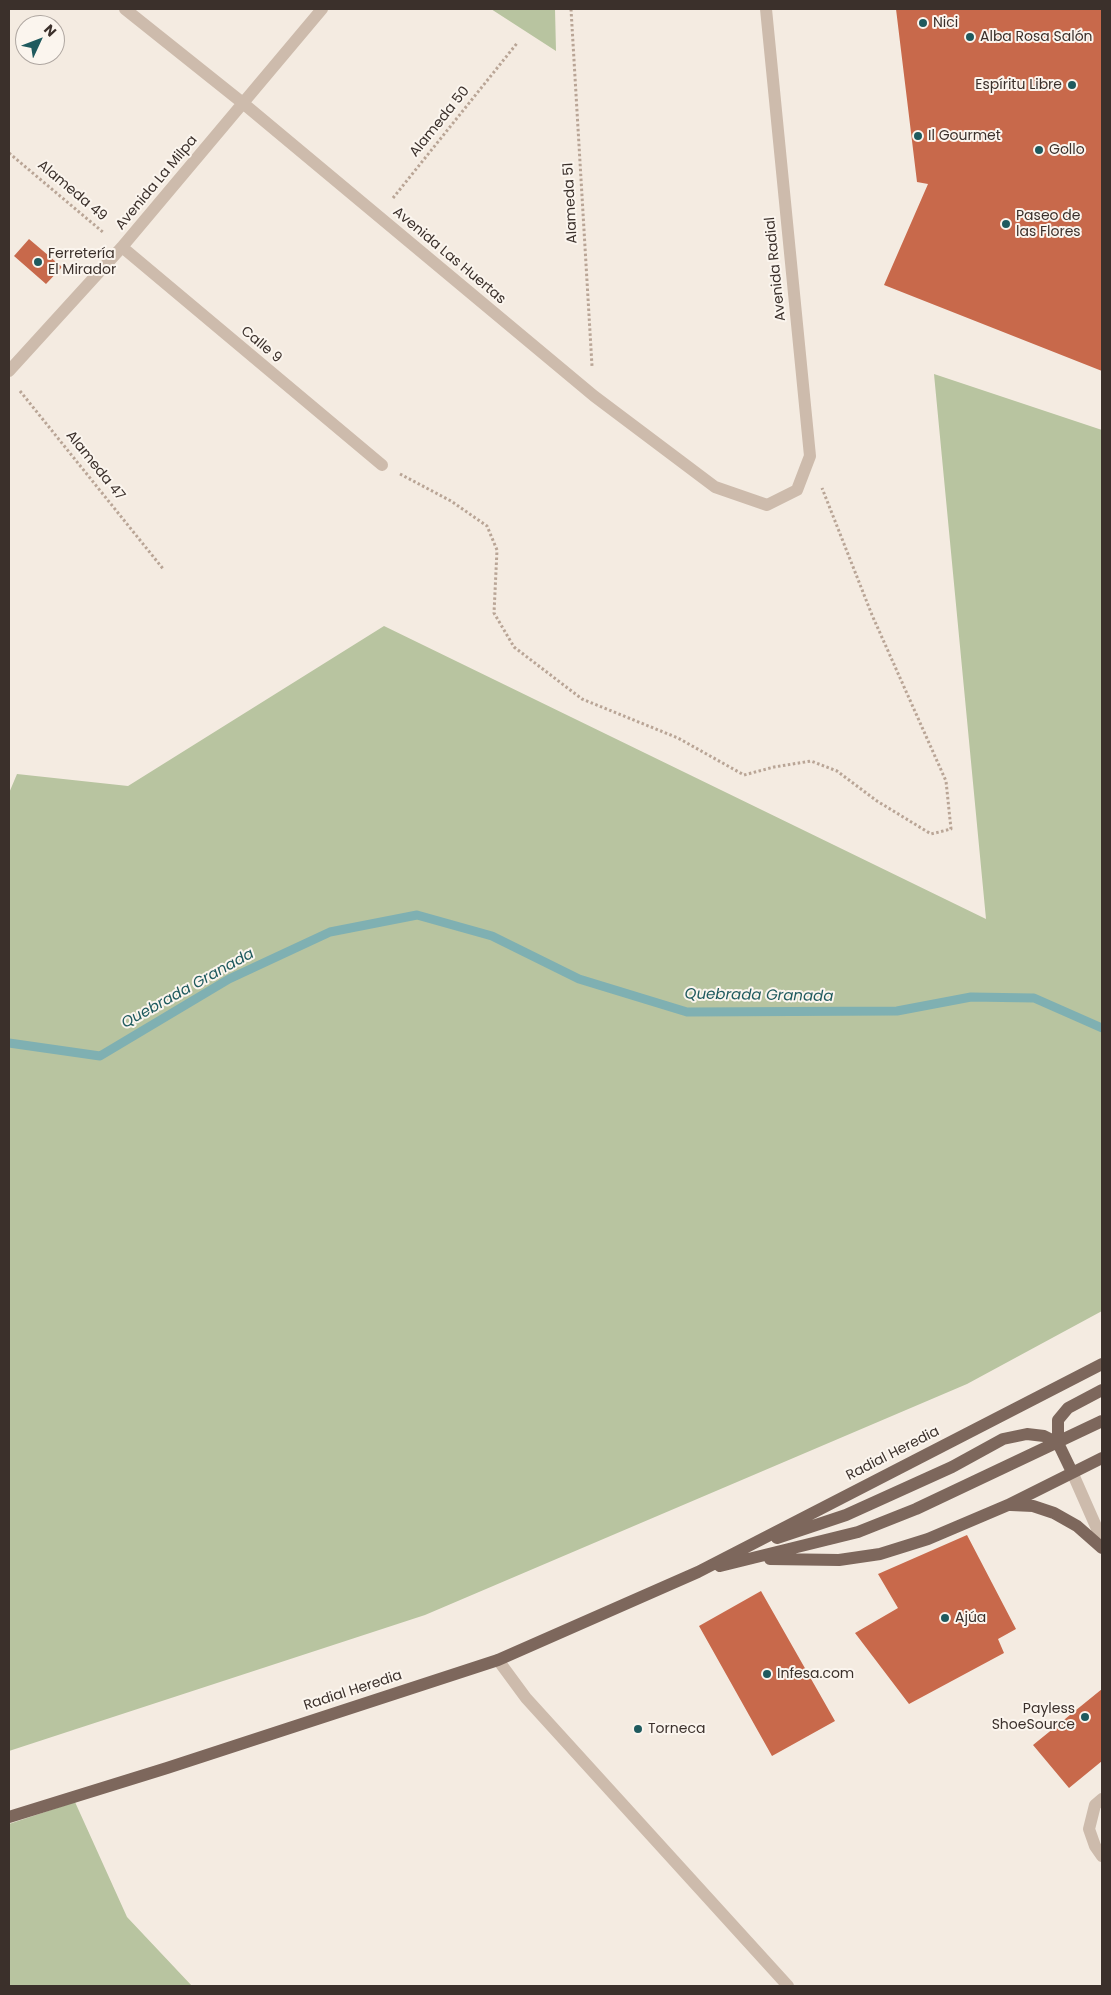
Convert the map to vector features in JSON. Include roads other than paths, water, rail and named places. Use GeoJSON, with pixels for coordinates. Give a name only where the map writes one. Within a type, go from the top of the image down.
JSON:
{"type":"FeatureCollection","features":[{"type":"Feature","properties":{"kind":"main road","name":"Radial Heredia"},"geometry":{"type":"LineString","coordinates":[[9,1817],[168,1768],[498,1660],[698,1572],[1102,1364]]}},
{"type":"Feature","properties":{"kind":"main road"},"geometry":{"type":"LineString","coordinates":[[1072,1472],[1058,1443],[1058,1420],[1068,1408],[1102,1390]]}},
{"type":"Feature","properties":{"kind":"main road","name":"Radial Heredia"},"geometry":{"type":"LineString","coordinates":[[698,1572],[858,1532],[916,1509],[1102,1421]]}},
{"type":"Feature","properties":{"kind":"main road"},"geometry":{"type":"LineString","coordinates":[[739,1550],[846,1515],[952,1467],[1003,1439],[1027,1434],[1044,1436],[1058,1443]]}},
{"type":"Feature","properties":{"kind":"main road"},"geometry":{"type":"LineString","coordinates":[[752,1558],[839,1560],[880,1554],[928,1538],[1008,1505],[1102,1458]]}},
{"type":"Feature","properties":{"kind":"main road"},"geometry":{"type":"LineString","coordinates":[[1008,1505],[1033,1506],[1054,1513],[1076,1526],[1102,1548]]}},
{"type":"Feature","properties":{"kind":"street","name":"Avenida Las Huertas"},"geometry":{"type":"LineString","coordinates":[[125,9],[244,104],[594,396],[715,487],[767,505]]}},
{"type":"Feature","properties":{"kind":"street","name":"Avenida La Milpa"},"geometry":{"type":"LineString","coordinates":[[9,371],[122,247],[322,9]]}},
{"type":"Feature","properties":{"kind":"street","name":"Avenida Radial"},"geometry":{"type":"LineString","coordinates":[[766,9],[810,456],[797,490],[767,505]]}},
{"type":"Feature","properties":{"kind":"street","name":"Calle 9"},"geometry":{"type":"LineString","coordinates":[[122,247],[382,465]]}},
{"type":"Feature","properties":{"kind":"street"},"geometry":{"type":"LineString","coordinates":[[1072,1472],[1102,1540]]}},
{"type":"Feature","properties":{"kind":"street"},"geometry":{"type":"LineString","coordinates":[[498,1660],[526,1698],[788,1986]]}},
{"type":"Feature","properties":{"kind":"street"},"geometry":{"type":"LineString","coordinates":[[1102,1799],[1095,1805],[1089,1829],[1095,1846],[1102,1856]]}},
{"type":"Feature","properties":{"kind":"waterway","name":"Quebrada Granada"},"geometry":{"type":"LineString","coordinates":[[9,1043],[100,1056],[229,979],[330,932],[417,915],[492,936],[579,979],[687,1012],[897,1011],[971,997],[1034,998],[1102,1028]]}},
{"type":"Feature","properties":{"kind":"place","name":"Nici"},"geometry":{"type":"Point","coordinates":[923,23]}},
{"type":"Feature","properties":{"kind":"place","name":"Alba Rosa Salón"},"geometry":{"type":"Point","coordinates":[970,37]}},
{"type":"Feature","properties":{"kind":"place","name":"Espíritu Libre"},"geometry":{"type":"Point","coordinates":[1072,85]}},
{"type":"Feature","properties":{"kind":"place","name":"Il Gourmet"},"geometry":{"type":"Point","coordinates":[918,136]}},
{"type":"Feature","properties":{"kind":"place","name":"Gollo"},"geometry":{"type":"Point","coordinates":[1039,150]}},
{"type":"Feature","properties":{"kind":"place","name":"Paseo de las Flores"},"geometry":{"type":"Point","coordinates":[1006,224]}},
{"type":"Feature","properties":{"kind":"place","name":"Ferretería El Mirador"},"geometry":{"type":"Point","coordinates":[38,262]}},
{"type":"Feature","properties":{"kind":"place","name":"Ajúa"},"geometry":{"type":"Point","coordinates":[945,1618]}},
{"type":"Feature","properties":{"kind":"place","name":"Infesa.com"},"geometry":{"type":"Point","coordinates":[767,1674]}},
{"type":"Feature","properties":{"kind":"place","name":"Payless ShoeSource"},"geometry":{"type":"Point","coordinates":[1085,1717]}},
{"type":"Feature","properties":{"kind":"place","name":"Torneca"},"geometry":{"type":"Point","coordinates":[638,1729]}}]}
